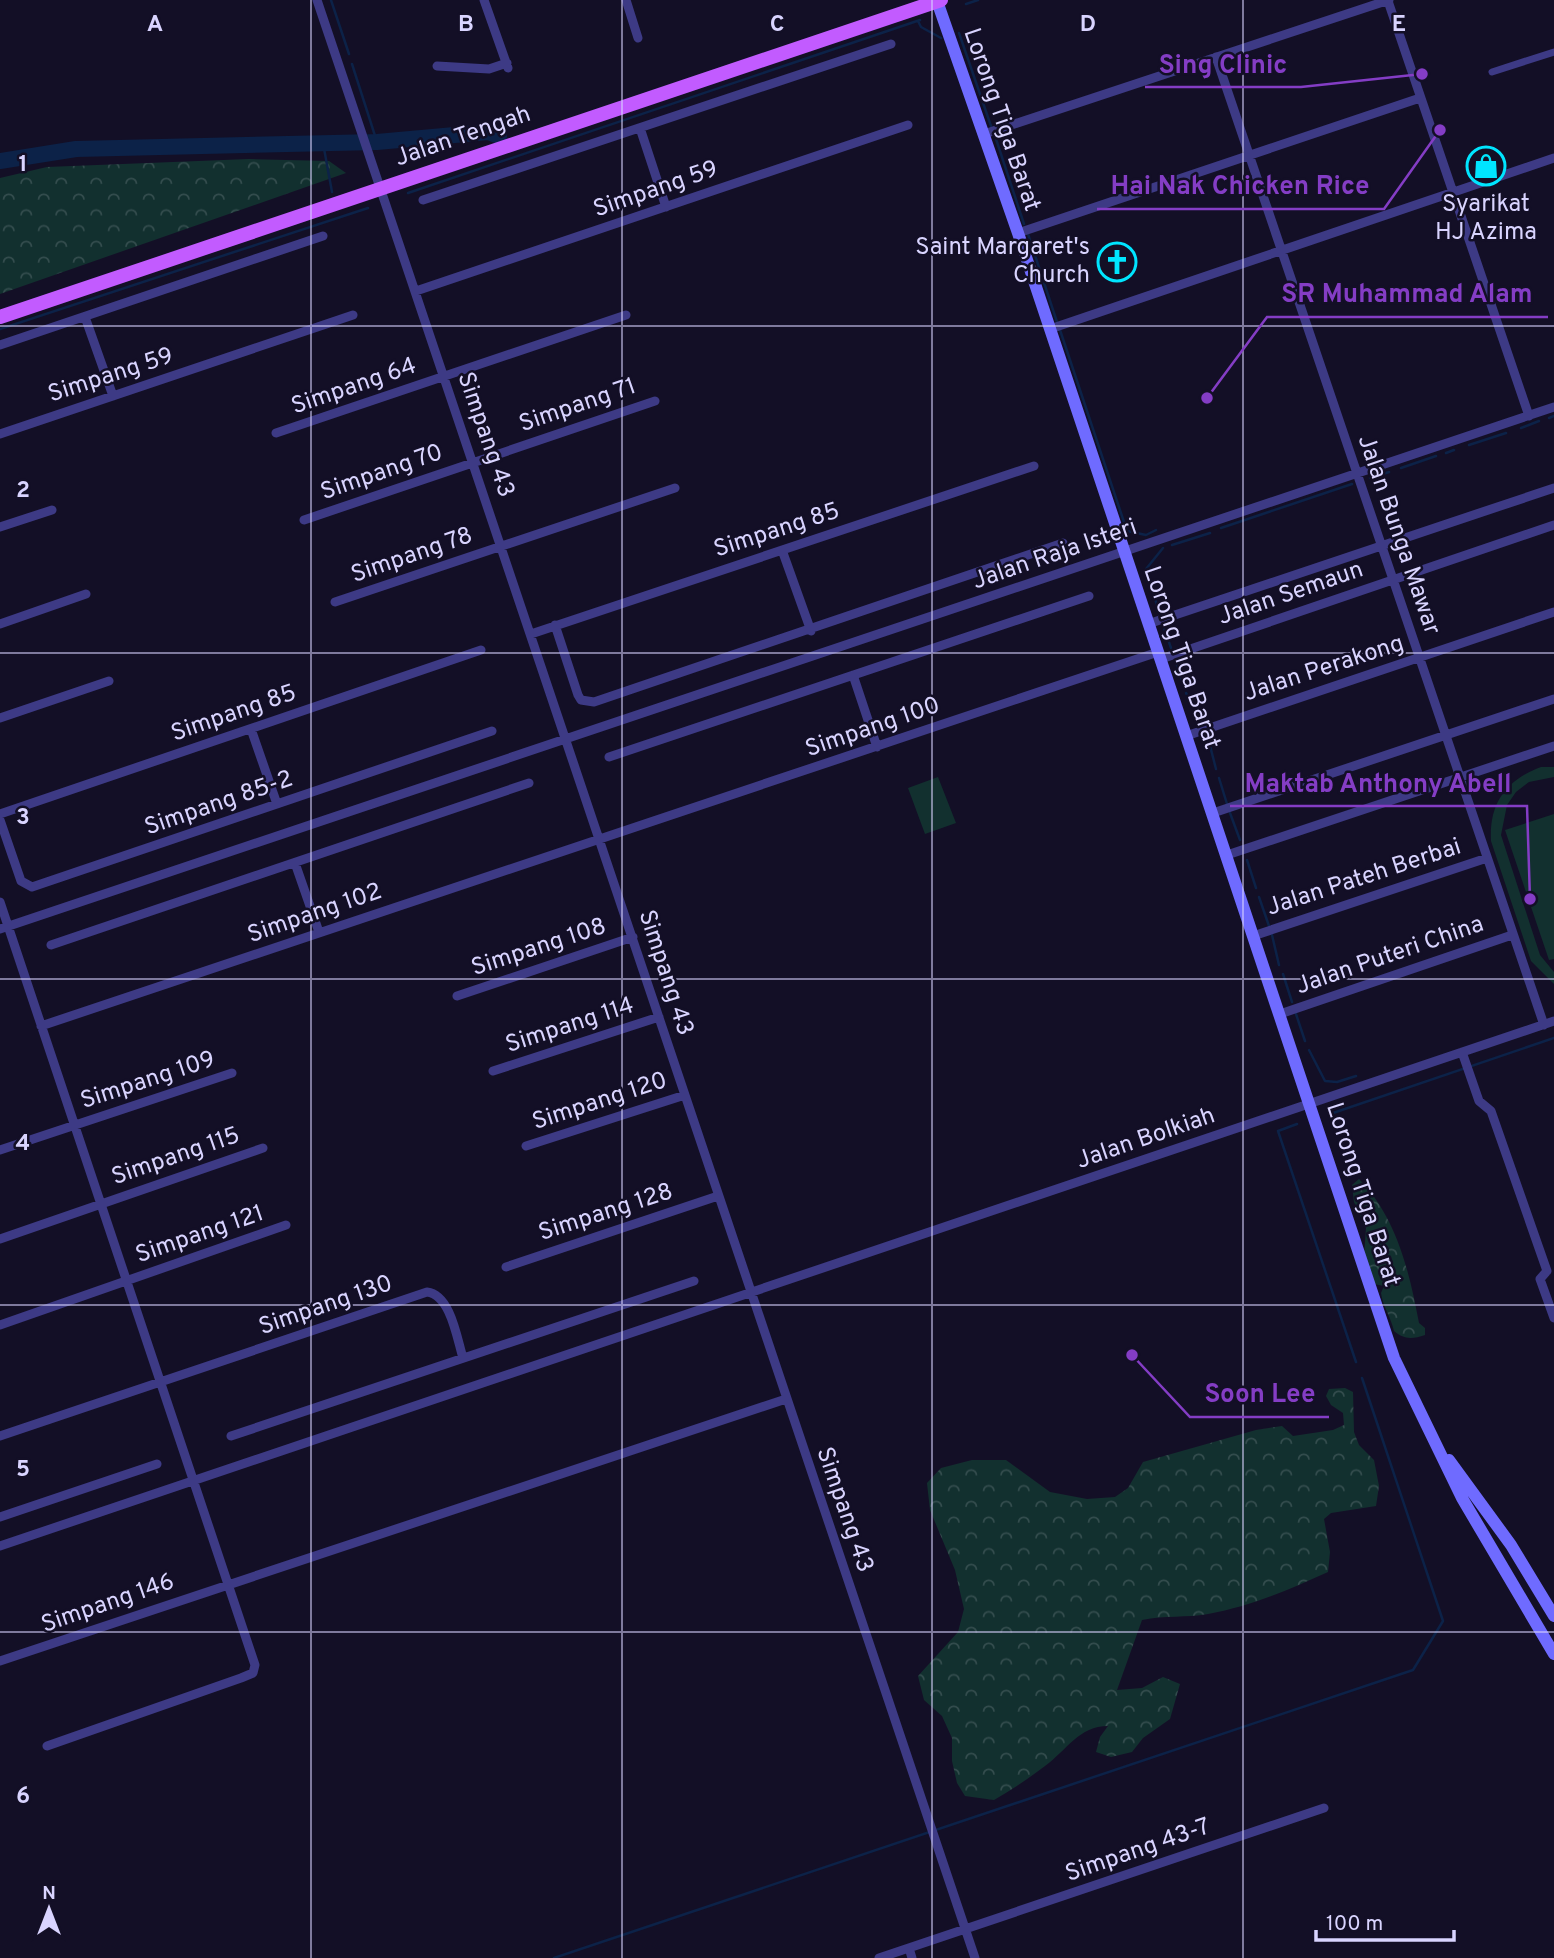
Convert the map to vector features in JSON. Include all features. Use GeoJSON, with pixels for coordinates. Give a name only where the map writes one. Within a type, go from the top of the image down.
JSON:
{"type":"FeatureCollection","features":[{"type":"Feature","properties":{"kind":"main road","name":"Lorong Tiga Barat"},"geometry":{"type":"LineString","coordinates":[[939,1],[1394,1358],[1436,1443]]}},
{"type":"Feature","properties":{"kind":"main road","name":"Jalan Tengah"},"geometry":{"type":"LineString","coordinates":[[0,317],[939,1]]}},
{"type":"Feature","properties":{"kind":"main road"},"geometry":{"type":"LineString","coordinates":[[1436,1443],[1474,1491],[1554,1616]]}},
{"type":"Feature","properties":{"kind":"main road"},"geometry":{"type":"LineString","coordinates":[[1436,1443],[1462,1498],[1554,1654]]}},
{"type":"Feature","properties":{"kind":"street","name":"Simpang 43"},"geometry":{"type":"LineString","coordinates":[[317,0],[975,1958]]}},
{"type":"Feature","properties":{"kind":"street"},"geometry":{"type":"LineString","coordinates":[[437,66],[489,69],[507,66],[484,0]]}},
{"type":"Feature","properties":{"kind":"street"},"geometry":{"type":"LineString","coordinates":[[626,0],[638,38]]}},
{"type":"Feature","properties":{"kind":"street"},"geometry":{"type":"LineString","coordinates":[[984,134],[1388,0],[1529,416]]}},
{"type":"Feature","properties":{"kind":"street"},"geometry":{"type":"LineString","coordinates":[[423,200],[891,44]]}},
{"type":"Feature","properties":{"kind":"street"},"geometry":{"type":"LineString","coordinates":[[1492,72],[1554,52]]}},
{"type":"Feature","properties":{"kind":"street","name":"Jalan Bunga Mawar"},"geometry":{"type":"LineString","coordinates":[[1216,57],[1544,1025]]}},
{"type":"Feature","properties":{"kind":"street"},"geometry":{"type":"LineString","coordinates":[[1018,233],[1420,98]]}},
{"type":"Feature","properties":{"kind":"street","name":"Simpang 59"},"geometry":{"type":"LineString","coordinates":[[416,292],[908,125]]}},
{"type":"Feature","properties":{"kind":"street"},"geometry":{"type":"LineString","coordinates":[[640,128],[666,207]]}},
{"type":"Feature","properties":{"kind":"street"},"geometry":{"type":"LineString","coordinates":[[1050,329],[1554,158]]}},
{"type":"Feature","properties":{"kind":"street"},"geometry":{"type":"LineString","coordinates":[[0,345],[323,236]]}},
{"type":"Feature","properties":{"kind":"street","name":"Simpang 59"},"geometry":{"type":"LineString","coordinates":[[0,433],[353,315]]}},
{"type":"Feature","properties":{"kind":"street","name":"Simpang 64"},"geometry":{"type":"LineString","coordinates":[[276,433],[626,315]]}},
{"type":"Feature","properties":{"kind":"street"},"geometry":{"type":"LineString","coordinates":[[85,317],[113,396]]}},
{"type":"Feature","properties":{"kind":"street","name":"Simpang 71"},"geometry":{"type":"LineString","coordinates":[[474,462],[655,401]]}},
{"type":"Feature","properties":{"kind":"street","name":"Jalan Raja Isteri"},"geometry":{"type":"LineString","coordinates":[[4,928],[1554,407]]}},
{"type":"Feature","properties":{"kind":"street","name":"Simpang 70"},"geometry":{"type":"LineString","coordinates":[[304,520],[474,462]]}},
{"type":"Feature","properties":{"kind":"street","name":"Simpang 85"},"geometry":{"type":"LineString","coordinates":[[531,634],[1034,466]]}},
{"type":"Feature","properties":{"kind":"street","name":"Simpang 78"},"geometry":{"type":"LineString","coordinates":[[335,603],[676,488]]}},
{"type":"Feature","properties":{"kind":"street"},"geometry":{"type":"LineString","coordinates":[[1148,624],[1554,488]]}},
{"type":"Feature","properties":{"kind":"street"},"geometry":{"type":"LineString","coordinates":[[0,527],[52,510]]}},
{"type":"Feature","properties":{"kind":"street","name":"Jalan Semaun"},"geometry":{"type":"LineString","coordinates":[[1159,656],[1554,525]]}},
{"type":"Feature","properties":{"kind":"street"},"geometry":{"type":"LineString","coordinates":[[555,625],[578,695],[588,702],[607,699],[1063,543]]}},
{"type":"Feature","properties":{"kind":"street"},"geometry":{"type":"LineString","coordinates":[[782,550],[811,631]]}},
{"type":"Feature","properties":{"kind":"street"},"geometry":{"type":"LineString","coordinates":[[0,624],[86,594]]}},
{"type":"Feature","properties":{"kind":"street"},"geometry":{"type":"LineString","coordinates":[[609,757],[1089,596]]}},
{"type":"Feature","properties":{"kind":"street","name":"Jalan Perakong"},"geometry":{"type":"LineString","coordinates":[[1186,736],[1554,612]]}},
{"type":"Feature","properties":{"kind":"street","name":"Simpang 85"},"geometry":{"type":"LineString","coordinates":[[0,814],[481,650]]}},
{"type":"Feature","properties":{"kind":"street","name":"Simpang 100"},"geometry":{"type":"LineString","coordinates":[[600,840],[1159,656]]}},
{"type":"Feature","properties":{"kind":"street"},"geometry":{"type":"LineString","coordinates":[[853,675],[877,747]]}},
{"type":"Feature","properties":{"kind":"street"},"geometry":{"type":"LineString","coordinates":[[0,719],[109,681]]}},
{"type":"Feature","properties":{"kind":"street"},"geometry":{"type":"LineString","coordinates":[[1213,813],[1554,699]]}},
{"type":"Feature","properties":{"kind":"street"},"geometry":{"type":"LineString","coordinates":[[251,729],[277,804]]}},
{"type":"Feature","properties":{"kind":"street","name":"Simpang 85-2"},"geometry":{"type":"LineString","coordinates":[[0,820],[21,881],[33,887],[492,732]]}},
{"type":"Feature","properties":{"kind":"street"},"geometry":{"type":"LineString","coordinates":[[1227,855],[1554,746]]}},
{"type":"Feature","properties":{"kind":"street"},"geometry":{"type":"LineString","coordinates":[[51,945],[529,783]]}},
{"type":"Feature","properties":{"kind":"street","name":"Simpang 102"},"geometry":{"type":"LineString","coordinates":[[41,1026],[600,840]]}},
{"type":"Feature","properties":{"kind":"street","name":"Jalan Pateh Berbai"},"geometry":{"type":"LineString","coordinates":[[1253,936],[1487,858]]}},
{"type":"Feature","properties":{"kind":"street"},"geometry":{"type":"LineString","coordinates":[[295,863],[319,932]]}},
{"type":"Feature","properties":{"kind":"street"},"geometry":{"type":"LineString","coordinates":[[0,902],[4,928],[75,1125],[253,1657],[253,1673],[47,1746]]}},
{"type":"Feature","properties":{"kind":"street","name":"Jalan Puteri China"},"geometry":{"type":"LineString","coordinates":[[1280,1014],[1513,935]]}},
{"type":"Feature","properties":{"kind":"street","name":"Simpang 108"},"geometry":{"type":"LineString","coordinates":[[457,996],[633,937]]}},
{"type":"Feature","properties":{"kind":"street","name":"Simpang 114"},"geometry":{"type":"LineString","coordinates":[[493,1071],[659,1017]]}},
{"type":"Feature","properties":{"kind":"street","name":"Jalan Bolkiah"},"geometry":{"type":"LineString","coordinates":[[0,1546],[1310,1104],[1464,1056],[1554,1021]]}},
{"type":"Feature","properties":{"kind":"street"},"geometry":{"type":"LineString","coordinates":[[1464,1056],[1479,1101],[1491,1111],[1550,1270],[1540,1279],[1554,1318]]}},
{"type":"Feature","properties":{"kind":"street","name":"Simpang 109"},"geometry":{"type":"LineString","coordinates":[[75,1125],[232,1073]]}},
{"type":"Feature","properties":{"kind":"street","name":"Simpang 120"},"geometry":{"type":"LineString","coordinates":[[526,1146],[685,1095]]}},
{"type":"Feature","properties":{"kind":"street"},"geometry":{"type":"LineString","coordinates":[[0,1150],[75,1125]]}},
{"type":"Feature","properties":{"kind":"street","name":"Simpang 115"},"geometry":{"type":"LineString","coordinates":[[101,1204],[263,1148]]}},
{"type":"Feature","properties":{"kind":"street","name":"Simpang 128"},"geometry":{"type":"LineString","coordinates":[[506,1267],[718,1196]]}},
{"type":"Feature","properties":{"kind":"street"},"geometry":{"type":"LineString","coordinates":[[0,1239],[101,1204]]}},
{"type":"Feature","properties":{"kind":"street","name":"Simpang 121"},"geometry":{"type":"LineString","coordinates":[[127,1281],[286,1225]]}},
{"type":"Feature","properties":{"kind":"street"},"geometry":{"type":"LineString","coordinates":[[0,1325],[127,1281]]}},
{"type":"Feature","properties":{"kind":"street"},"geometry":{"type":"LineString","coordinates":[[231,1436],[694,1281]]}},
{"type":"Feature","properties":{"kind":"street","name":"Simpang 130"},"geometry":{"type":"LineString","coordinates":[[161,1381],[427,1292],[437,1295],[444,1303],[463,1358]]}},
{"type":"Feature","properties":{"kind":"street"},"geometry":{"type":"LineString","coordinates":[[0,1436],[161,1381]]}},
{"type":"Feature","properties":{"kind":"street","name":"Simpang 146"},"geometry":{"type":"LineString","coordinates":[[0,1661],[786,1399]]}},
{"type":"Feature","properties":{"kind":"street"},"geometry":{"type":"LineString","coordinates":[[0,1517],[157,1464]]}},
{"type":"Feature","properties":{"kind":"street","name":"Simpang 43-7"},"geometry":{"type":"LineString","coordinates":[[879,1958],[1324,1808]]}},
{"type":"Feature","properties":{"kind":"street"},"geometry":{"type":"LineString","coordinates":[[909,1948],[912,1958]]}},
{"type":"Feature","properties":{"kind":"green space"},"geometry":{"type":"Polygon","coordinates":[[[249,159],[329,161],[346,173],[0,294],[0,178],[47,167],[249,159]]]}},
{"type":"Feature","properties":{"kind":"green space"},"geometry":{"type":"Polygon","coordinates":[[[1541,767],[1554,767],[1554,777],[1529,782],[1516,792],[1507,805],[1501,835],[1540,955],[1554,972],[1554,984],[1531,961],[1491,841],[1493,815],[1502,795],[1518,779],[1541,767]]]}},
{"type":"Feature","properties":{"kind":"green space"},"geometry":{"type":"Polygon","coordinates":[[[938,777],[956,823],[925,834],[908,788],[938,777]]]}},
{"type":"Feature","properties":{"kind":"green space"},"geometry":{"type":"Polygon","coordinates":[[[1554,814],[1554,959],[1549,960],[1505,830],[1554,814]]]}},
{"type":"Feature","properties":{"kind":"green space"},"geometry":{"type":"Polygon","coordinates":[[[1359,1179],[1383,1211],[1400,1246],[1419,1323],[1425,1328],[1425,1335],[1409,1338],[1394,1331],[1382,1298],[1384,1286],[1374,1284],[1364,1256],[1366,1228],[1354,1202],[1352,1185],[1359,1179]]]}},
{"type":"Feature","properties":{"kind":"green space"},"geometry":{"type":"Polygon","coordinates":[[[1345,1388],[1353,1392],[1354,1432],[1359,1445],[1374,1460],[1379,1486],[1376,1506],[1331,1513],[1324,1519],[1330,1552],[1328,1572],[1240,1607],[1200,1615],[1142,1620],[1117,1690],[1142,1688],[1163,1677],[1180,1684],[1170,1719],[1143,1738],[1132,1752],[1111,1757],[1096,1752],[1100,1737],[1108,1726],[1089,1730],[1053,1760],[994,1800],[965,1796],[957,1783],[952,1761],[952,1738],[942,1716],[924,1700],[918,1676],[958,1632],[964,1609],[955,1570],[930,1510],[927,1483],[941,1468],[972,1460],[1006,1460],[1050,1492],[1087,1499],[1115,1497],[1128,1488],[1143,1462],[1256,1430],[1282,1426],[1293,1436],[1333,1430],[1344,1425],[1343,1413],[1331,1405],[1326,1396],[1329,1389],[1345,1388]]]}},
{"type":"Feature","properties":{"kind":"waterway"},"geometry":{"type":"LineString","coordinates":[[331,0],[349,54]]}},
{"type":"Feature","properties":{"kind":"waterway"},"geometry":{"type":"LineString","coordinates":[[966,4],[978,0]]}},
{"type":"Feature","properties":{"kind":"waterway"},"geometry":{"type":"LineString","coordinates":[[408,193],[920,20]]}},
{"type":"Feature","properties":{"kind":"waterway"},"geometry":{"type":"LineString","coordinates":[[918,21],[921,27],[941,38]]}},
{"type":"Feature","properties":{"kind":"waterway"},"geometry":{"type":"LineString","coordinates":[[959,33],[991,126]]}},
{"type":"Feature","properties":{"kind":"waterway"},"geometry":{"type":"LineString","coordinates":[[352,64],[377,142]]}},
{"type":"Feature","properties":{"kind":"waterway"},"geometry":{"type":"LineString","coordinates":[[0,161],[76,149],[377,142],[488,132],[499,136]]}},
{"type":"Feature","properties":{"kind":"waterway"},"geometry":{"type":"LineString","coordinates":[[996,139],[1024,224]]}},
{"type":"Feature","properties":{"kind":"waterway"},"geometry":{"type":"LineString","coordinates":[[323,143],[332,192]]}},
{"type":"Feature","properties":{"kind":"waterway"},"geometry":{"type":"LineString","coordinates":[[0,329],[368,208]]}},
{"type":"Feature","properties":{"kind":"waterway"},"geometry":{"type":"LineString","coordinates":[[1028,234],[1057,322]]}},
{"type":"Feature","properties":{"kind":"waterway"},"geometry":{"type":"LineString","coordinates":[[1060,330],[1127,531],[1146,535],[1156,530]]}},
{"type":"Feature","properties":{"kind":"waterway"},"geometry":{"type":"LineString","coordinates":[[1549,418],[1554,416]]}},
{"type":"Feature","properties":{"kind":"waterway"},"geometry":{"type":"LineString","coordinates":[[1521,428],[1539,421]]}},
{"type":"Feature","properties":{"kind":"waterway"},"geometry":{"type":"LineString","coordinates":[[1469,445],[1506,433]]}},
{"type":"Feature","properties":{"kind":"waterway"},"geometry":{"type":"LineString","coordinates":[[1446,453],[1454,450]]}},
{"type":"Feature","properties":{"kind":"waterway"},"geometry":{"type":"LineString","coordinates":[[1401,468],[1436,456]]}},
{"type":"Feature","properties":{"kind":"waterway"},"geometry":{"type":"LineString","coordinates":[[1370,478],[1389,472]]}},
{"type":"Feature","properties":{"kind":"waterway"},"geometry":{"type":"LineString","coordinates":[[1221,528],[1352,484]]}},
{"type":"Feature","properties":{"kind":"waterway"},"geometry":{"type":"LineString","coordinates":[[1172,545],[1210,533]]}},
{"type":"Feature","properties":{"kind":"waterway"},"geometry":{"type":"LineString","coordinates":[[1159,612],[1146,569],[1163,548]]}},
{"type":"Feature","properties":{"kind":"waterway"},"geometry":{"type":"LineString","coordinates":[[1163,625],[1171,648]]}},
{"type":"Feature","properties":{"kind":"waterway"},"geometry":{"type":"LineString","coordinates":[[1175,659],[1183,684]]}},
{"type":"Feature","properties":{"kind":"waterway"},"geometry":{"type":"LineString","coordinates":[[1186,693],[1203,722]]}},
{"type":"Feature","properties":{"kind":"waterway"},"geometry":{"type":"LineString","coordinates":[[1207,734],[1216,769]]}},
{"type":"Feature","properties":{"kind":"waterway"},"geometry":{"type":"LineString","coordinates":[[1219,778],[1227,804]]}},
{"type":"Feature","properties":{"kind":"waterway"},"geometry":{"type":"LineString","coordinates":[[1230,813],[1240,840]]}},
{"type":"Feature","properties":{"kind":"waterway"},"geometry":{"type":"LineString","coordinates":[[1247,860],[1256,888]]}},
{"type":"Feature","properties":{"kind":"waterway"},"geometry":{"type":"LineString","coordinates":[[1259,897],[1269,926]]}},
{"type":"Feature","properties":{"kind":"waterway"},"geometry":{"type":"LineString","coordinates":[[1272,935],[1279,965]]}},
{"type":"Feature","properties":{"kind":"waterway"},"geometry":{"type":"LineString","coordinates":[[1283,974],[1292,1002]]}},
{"type":"Feature","properties":{"kind":"waterway"},"geometry":{"type":"LineString","coordinates":[[1296,1014],[1305,1041]]}},
{"type":"Feature","properties":{"kind":"waterway"},"geometry":{"type":"LineString","coordinates":[[1333,1113],[1554,1038]]}},
{"type":"Feature","properties":{"kind":"waterway"},"geometry":{"type":"LineString","coordinates":[[1309,1050],[1325,1081],[1337,1082],[1356,1076]]}},
{"type":"Feature","properties":{"kind":"waterway"},"geometry":{"type":"LineString","coordinates":[[1297,1124],[1278,1131],[1356,1362]]}},
{"type":"Feature","properties":{"kind":"waterway"},"geometry":{"type":"LineString","coordinates":[[554,1958],[1413,1670],[1443,1621],[1362,1378]]}},
{"type":"Feature","properties":{"kind":"place","name":"Sing Clinic"},"geometry":{"type":"Point","coordinates":[1422,74]}},
{"type":"Feature","properties":{"kind":"place","name":"Hai Nak Chicken Rice"},"geometry":{"type":"Point","coordinates":[1440,130]}},
{"type":"Feature","properties":{"kind":"place","name":"Syarikat HJ Azima"},"geometry":{"type":"Point","coordinates":[1486,166]}},
{"type":"Feature","properties":{"kind":"place","name":"Saint Margaret's Church"},"geometry":{"type":"Point","coordinates":[1117,262]}},
{"type":"Feature","properties":{"kind":"place","name":"SR Muhammad Alam"},"geometry":{"type":"Point","coordinates":[1207,398]}},
{"type":"Feature","properties":{"kind":"place","name":"Maktab Anthony Abell"},"geometry":{"type":"Point","coordinates":[1530,899]}},
{"type":"Feature","properties":{"kind":"place","name":"Soon Lee"},"geometry":{"type":"Point","coordinates":[1132,1355]}}]}
